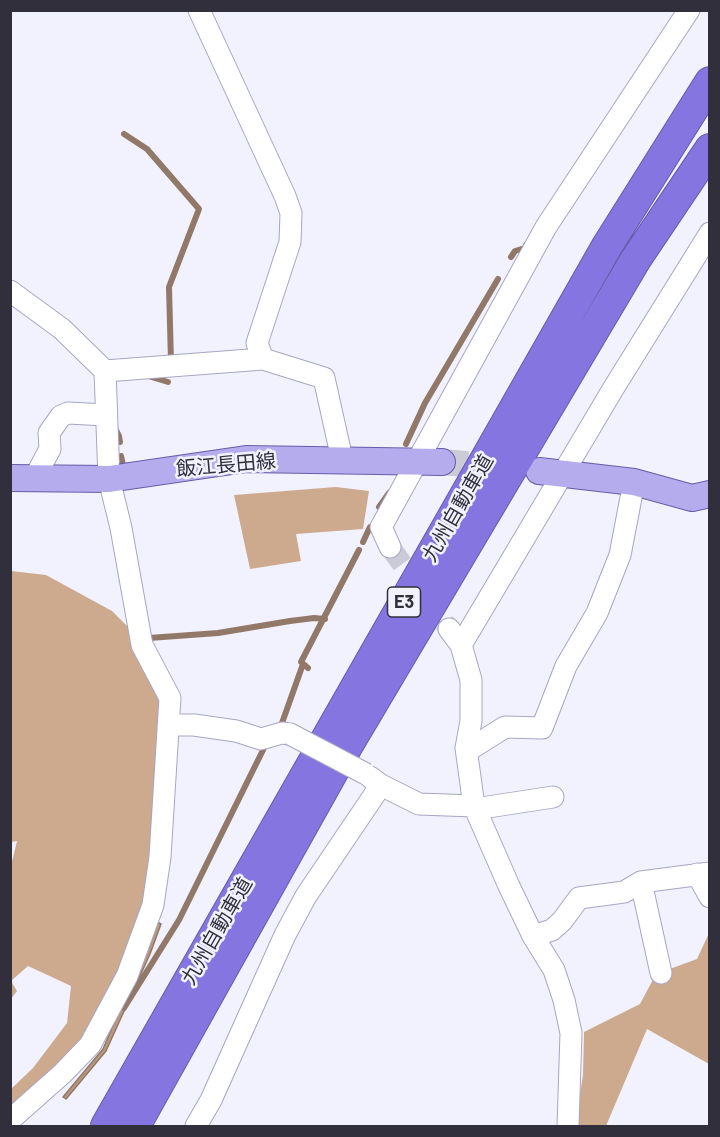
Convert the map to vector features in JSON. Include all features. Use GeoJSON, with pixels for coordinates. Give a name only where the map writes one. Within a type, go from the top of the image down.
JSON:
{"type":"FeatureCollection","features":[{"type":"Feature","properties":{"kind":"highway","name":"九州自動車道"},"geometry":{"type":"LineString","coordinates":[[106,1126],[607,246],[710,82]]}},
{"type":"Feature","properties":{"kind":"highway","name":"九州自動車道"},"geometry":{"type":"LineString","coordinates":[[135,1126],[349,743],[636,259],[710,149]]}},
{"type":"Feature","properties":{"kind":"main road","name":"飯江長田線"},"geometry":{"type":"LineString","coordinates":[[22,478],[109,479],[246,459],[442,462]]}},
{"type":"Feature","properties":{"kind":"main road"},"geometry":{"type":"LineString","coordinates":[[539,471],[634,482],[692,498],[710,494]]}},
{"type":"Feature","properties":{"kind":"street"},"geometry":{"type":"LineString","coordinates":[[199,10],[291,213],[290,242],[257,343],[263,359]]}},
{"type":"Feature","properties":{"kind":"street"},"geometry":{"type":"LineString","coordinates":[[390,548],[381,527],[546,227],[689,10]]}},
{"type":"Feature","properties":{"kind":"street"},"geometry":{"type":"LineString","coordinates":[[568,1126],[571,1033],[564,1000],[554,970],[533,936],[474,807],[467,751],[471,721],[471,680],[455,637],[564,474],[613,389],[710,233]]}},
{"type":"Feature","properties":{"kind":"street"},"geometry":{"type":"LineString","coordinates":[[10,291],[62,329],[105,371],[109,479],[121,528],[142,645],[170,698],[160,857],[153,905],[128,976],[90,1046],[10,1120]]}},
{"type":"Feature","properties":{"kind":"street"},"geometry":{"type":"LineString","coordinates":[[105,371],[263,359],[324,378],[342,459]]}},
{"type":"Feature","properties":{"kind":"street"},"geometry":{"type":"LineString","coordinates":[[22,478],[50,449],[50,433],[62,416],[68,413],[106,415]]}},
{"type":"Feature","properties":{"kind":"street"},"geometry":{"type":"LineString","coordinates":[[467,751],[505,727],[542,728],[566,666],[597,613],[620,555],[634,482]]}},
{"type":"Feature","properties":{"kind":"street"},"geometry":{"type":"LineString","coordinates":[[169,725],[194,725],[236,731],[261,739],[282,733],[290,734],[419,804],[474,807],[553,797]]}},
{"type":"Feature","properties":{"kind":"street"},"geometry":{"type":"LineString","coordinates":[[196,1126],[211,1100],[290,925],[373,779]]}},
{"type":"Feature","properties":{"kind":"street"},"geometry":{"type":"LineString","coordinates":[[533,936],[552,930],[562,921],[579,898],[624,892],[641,882],[703,874],[710,897]]}},
{"type":"Feature","properties":{"kind":"street"},"geometry":{"type":"LineString","coordinates":[[641,882],[661,973]]}},
{"type":"Feature","properties":{"kind":"shaded area"},"geometry":{"type":"Polygon","coordinates":[[[336,487],[369,491],[363,529],[296,534],[301,561],[250,569],[234,495],[336,487]]]}},
{"type":"Feature","properties":{"kind":"shaded area"},"geometry":{"type":"Polygon","coordinates":[[[11,571],[46,575],[112,611],[130,629],[164,700],[153,855],[142,920],[96,1022],[62,1061],[11,1108],[11,1089],[33,1068],[67,1023],[71,986],[28,966],[11,981],[17,991],[11,999],[10,870],[17,841],[11,842],[11,571]]]}},
{"type":"Feature","properties":{"kind":"shaded area"},"geometry":{"type":"Polygon","coordinates":[[[157,922],[161,924],[150,954],[106,1051],[66,1099],[63,1097],[103,1049],[157,922]]]}},
{"type":"Feature","properties":{"kind":"shaded area"},"geometry":{"type":"Polygon","coordinates":[[[709,933],[709,1064],[647,1029],[606,1126],[575,1126],[583,1075],[584,1032],[640,1004],[656,974],[697,959],[709,933]]]}},
{"type":"Feature","properties":{"kind":"waterway"},"geometry":{"type":"LineString","coordinates":[[124,134],[147,149],[199,209],[169,287],[171,362]]}},
{"type":"Feature","properties":{"kind":"waterway"},"geometry":{"type":"LineString","coordinates":[[511,257],[515,251],[525,248],[526,245]]}},
{"type":"Feature","properties":{"kind":"waterway"},"geometry":{"type":"LineString","coordinates":[[406,444],[425,403],[498,279]]}},
{"type":"Feature","properties":{"kind":"waterway"},"geometry":{"type":"LineString","coordinates":[[145,375],[168,382]]}},
{"type":"Feature","properties":{"kind":"waterway"},"geometry":{"type":"LineString","coordinates":[[114,426],[120,442]]}},
{"type":"Feature","properties":{"kind":"waterway"},"geometry":{"type":"LineString","coordinates":[[121,456],[123,465]]}},
{"type":"Feature","properties":{"kind":"waterway"},"geometry":{"type":"LineString","coordinates":[[379,507],[389,493]]}},
{"type":"Feature","properties":{"kind":"waterway"},"geometry":{"type":"LineString","coordinates":[[363,542],[370,527]]}},
{"type":"Feature","properties":{"kind":"waterway"},"geometry":{"type":"LineString","coordinates":[[308,668],[301,662],[359,550]]}},
{"type":"Feature","properties":{"kind":"waterway"},"geometry":{"type":"LineString","coordinates":[[148,634],[149,638],[218,633],[290,621],[325,619]]}},
{"type":"Feature","properties":{"kind":"waterway"},"geometry":{"type":"LineString","coordinates":[[282,723],[303,664]]}},
{"type":"Feature","properties":{"kind":"waterway"},"geometry":{"type":"LineString","coordinates":[[124,1008],[179,920],[265,746]]}},
{"type":"Feature","properties":{"kind":"tunnel"},"geometry":{"type":"LineString","coordinates":[[442,462],[499,467]]}},
{"type":"Feature","properties":{"kind":"tunnel"},"geometry":{"type":"LineString","coordinates":[[390,547],[449,629]]}}]}
